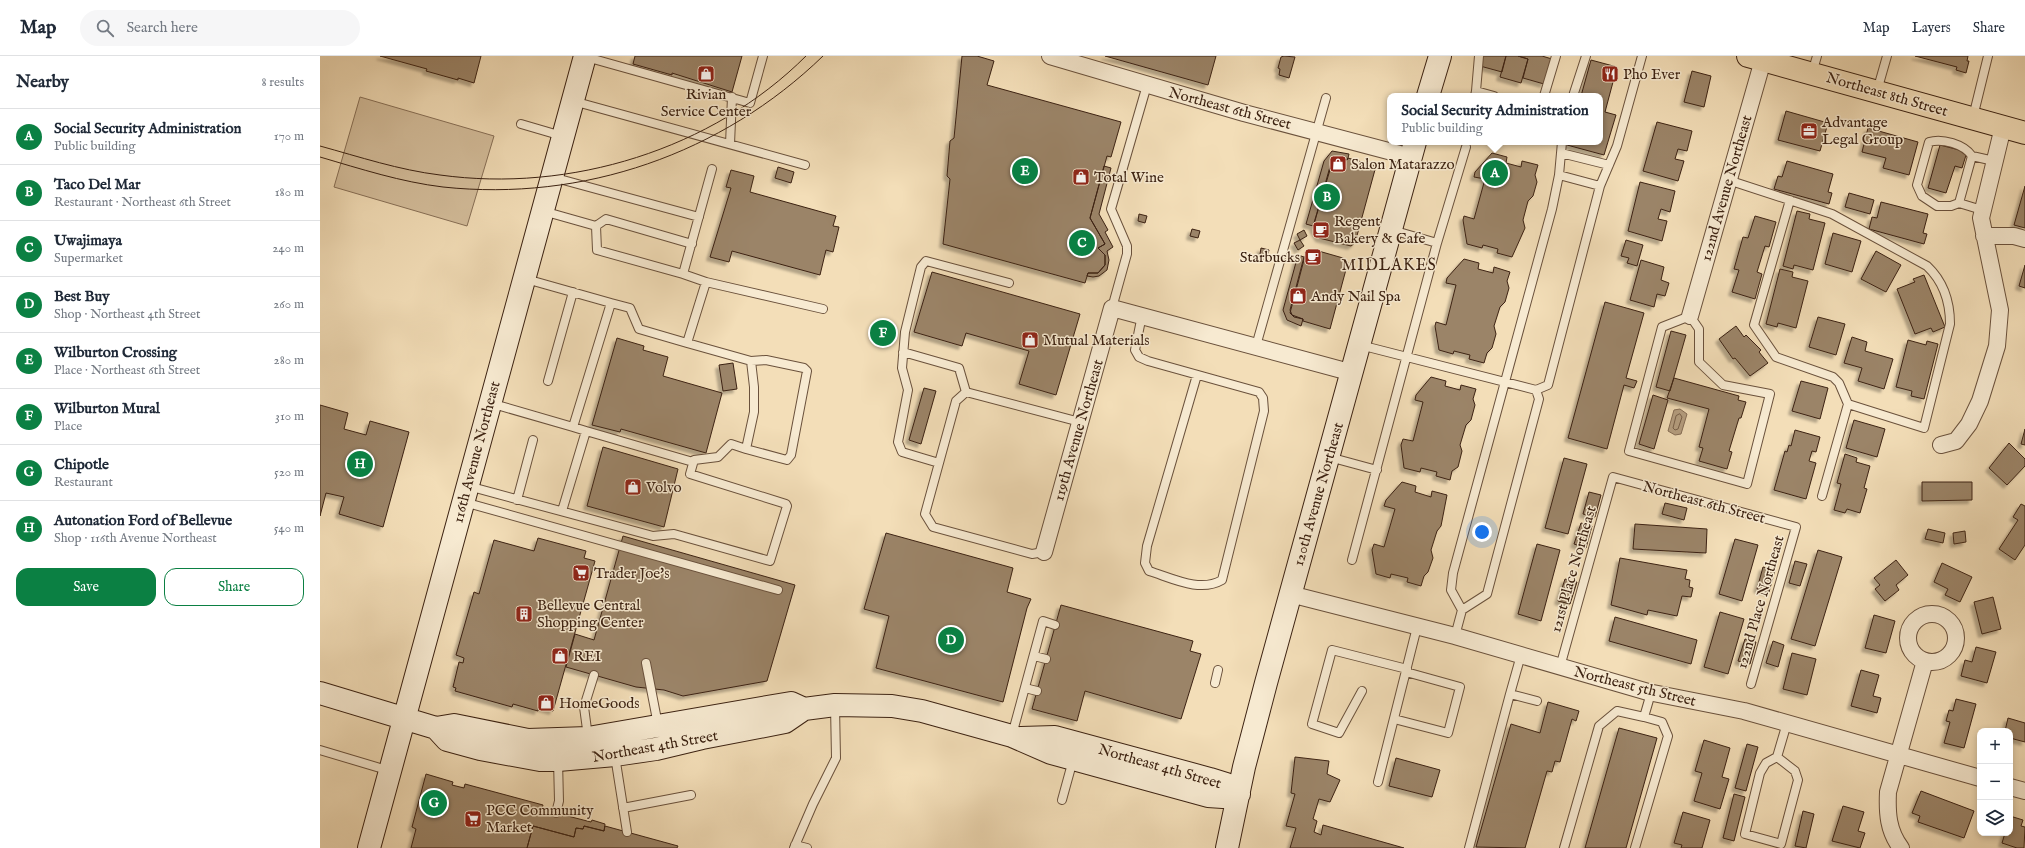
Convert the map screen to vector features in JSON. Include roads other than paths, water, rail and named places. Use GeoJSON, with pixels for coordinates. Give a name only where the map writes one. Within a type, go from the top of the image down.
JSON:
{"type":"FeatureCollection","features":[{"type":"Feature","properties":{"kind":"main road","name":"116th Avenue Northeast"},"geometry":{"type":"LineString","coordinates":[[369,848],[585,56]]}},
{"type":"Feature","properties":{"kind":"main road"},"geometry":{"type":"LineString","coordinates":[[1429,93],[1440,56]]}},
{"type":"Feature","properties":{"kind":"main road","name":"Northeast 8th Street"},"geometry":{"type":"LineString","coordinates":[[1766,59],[1815,65],[1877,92],[2025,133]]}},
{"type":"Feature","properties":{"kind":"main road","name":"120th Avenue Northeast"},"geometry":{"type":"LineString","coordinates":[[1227,848],[1239,794],[1290,594],[1353,373],[1413,150]]}},
{"type":"Feature","properties":{"kind":"main road","name":"Northeast 4th Street"},"geometry":{"type":"LineString","coordinates":[[320,693],[436,728],[446,740],[480,749],[540,760],[557,749],[588,738],[791,703],[804,709]]}},
{"type":"Feature","properties":{"kind":"main road","name":"Northeast 4th Street"},"geometry":{"type":"LineString","coordinates":[[557,749],[615,756],[785,722],[804,709],[835,705],[892,706],[922,711],[1016,737],[1051,754],[1208,796],[1223,797],[1239,794]]}},
{"type":"Feature","properties":{"kind":"main road","name":"Northeast 4th Street"},"geometry":{"type":"LineString","coordinates":[[1016,737],[1055,736],[1210,778],[1226,784],[1239,794]]}},
{"type":"Feature","properties":{"kind":"street","name":"Northeast 6th Street"},"geometry":{"type":"LineString","coordinates":[[1050,56],[1147,85],[1316,131],[1387,145]]}},
{"type":"Feature","properties":{"kind":"street","name":"122nd Avenue Northeast"},"geometry":{"type":"LineString","coordinates":[[1690,316],[1728,180],[1766,59]]}},
{"type":"Feature","properties":{"kind":"street"},"geometry":{"type":"LineString","coordinates":[[1941,445],[1956,441],[1969,424],[1980,401],[1997,346],[2000,310],[1981,218],[2003,127]]}},
{"type":"Feature","properties":{"kind":"street","name":"Northeast 6th Street"},"geometry":{"type":"LineString","coordinates":[[1387,145],[1413,150]]}},
{"type":"Feature","properties":{"kind":"street"},"geometry":{"type":"LineString","coordinates":[[1984,236],[2014,236],[2025,239]]}},
{"type":"Feature","properties":{"kind":"street"},"geometry":{"type":"LineString","coordinates":[[1112,308],[1353,373]]}},
{"type":"Feature","properties":{"kind":"street","name":"119th Avenue Northeast"},"geometry":{"type":"LineString","coordinates":[[1044,552],[1112,308]]}},
{"type":"Feature","properties":{"kind":"street","name":"Northeast 5th Street"},"geometry":{"type":"LineString","coordinates":[[1290,594],[1455,636],[1651,693],[1744,711],[1977,777]]}},
{"type":"Feature","properties":{"kind":"street"},"geometry":{"type":"LineString","coordinates":[[1901,848],[1890,827],[1887,806],[1888,792],[1925,661]]}},
{"type":"Feature","properties":{"kind":"street"},"geometry":{"type":"LineString","coordinates":[[2013,788],[2025,791]]}},
{"type":"Feature","properties":{"kind":"lane"},"geometry":{"type":"LineString","coordinates":[[585,56],[750,103],[763,56]]}},
{"type":"Feature","properties":{"kind":"lane"},"geometry":{"type":"LineString","coordinates":[[1475,93],[1479,56]]}},
{"type":"Feature","properties":{"kind":"lane"},"geometry":{"type":"LineString","coordinates":[[1545,93],[1556,56]]}},
{"type":"Feature","properties":{"kind":"lane"},"geometry":{"type":"LineString","coordinates":[[1574,93],[1586,56]]}},
{"type":"Feature","properties":{"kind":"lane"},"geometry":{"type":"LineString","coordinates":[[1360,345],[1536,390],[1548,385],[1600,186],[1617,146],[1642,56]]}},
{"type":"Feature","properties":{"kind":"lane"},"geometry":{"type":"LineString","coordinates":[[1877,92],[1887,56]]}},
{"type":"Feature","properties":{"kind":"lane"},"geometry":{"type":"LineString","coordinates":[[1972,118],[1988,56]]}},
{"type":"Feature","properties":{"kind":"lane"},"geometry":{"type":"LineString","coordinates":[[1112,308],[1127,254],[1127,246],[1111,209],[1147,85]]}},
{"type":"Feature","properties":{"kind":"lane"},"geometry":{"type":"LineString","coordinates":[[730,144],[732,98]]}},
{"type":"Feature","properties":{"kind":"lane"},"geometry":{"type":"LineString","coordinates":[[1256,346],[1326,98]]}},
{"type":"Feature","properties":{"kind":"lane"},"geometry":{"type":"LineString","coordinates":[[572,101],[805,165]]}},
{"type":"Feature","properties":{"kind":"lane"},"geometry":{"type":"LineString","coordinates":[[521,124],[563,136]]}},
{"type":"Feature","properties":{"kind":"lane"},"geometry":{"type":"LineString","coordinates":[[1982,210],[1959,203],[1950,206],[1936,206],[1922,196],[1917,185],[1929,142],[1937,140],[1967,148],[1972,156],[1994,161]]}},
{"type":"Feature","properties":{"kind":"lane"},"geometry":{"type":"LineString","coordinates":[[1462,610],[1451,590],[1453,573],[1552,209],[1559,171],[1562,145]]}},
{"type":"Feature","properties":{"kind":"lane"},"geometry":{"type":"LineString","coordinates":[[1352,560],[1437,243],[1466,147]]}},
{"type":"Feature","properties":{"kind":"lane"},"geometry":{"type":"LineString","coordinates":[[1561,153],[1609,165]]}},
{"type":"Feature","properties":{"kind":"lane"},"geometry":{"type":"LineString","coordinates":[[1959,203],[1972,156]]}},
{"type":"Feature","properties":{"kind":"lane"},"geometry":{"type":"LineString","coordinates":[[683,274],[712,169]]}},
{"type":"Feature","properties":{"kind":"lane"},"geometry":{"type":"LineString","coordinates":[[1559,171],[1600,186]]}},
{"type":"Feature","properties":{"kind":"lane"},"geometry":{"type":"LineString","coordinates":[[552,176],[699,217]]}},
{"type":"Feature","properties":{"kind":"lane"},"geometry":{"type":"LineString","coordinates":[[1728,180],[1832,214],[1927,266],[1937,275],[1945,293],[1950,313],[1950,324],[1924,428],[1848,404]]}},
{"type":"Feature","properties":{"kind":"lane"},"geometry":{"type":"LineString","coordinates":[[1790,200],[1754,325],[1776,357],[1833,377],[1839,383],[1848,404],[1822,496]]}},
{"type":"Feature","properties":{"kind":"lane"},"geometry":{"type":"LineString","coordinates":[[542,211],[596,226]]}},
{"type":"Feature","properties":{"kind":"lane"},"geometry":{"type":"LineString","coordinates":[[596,226],[606,219],[692,244]]}},
{"type":"Feature","properties":{"kind":"lane"},"geometry":{"type":"LineString","coordinates":[[596,226],[597,250],[706,282],[823,309]]}},
{"type":"Feature","properties":{"kind":"lane"},"geometry":{"type":"LineString","coordinates":[[1392,230],[1437,243]]}},
{"type":"Feature","properties":{"kind":"lane"},"geometry":{"type":"LineString","coordinates":[[939,463],[902,452],[898,442],[908,390],[902,368],[905,332],[921,267],[926,261],[1009,283]]}},
{"type":"Feature","properties":{"kind":"lane"},"geometry":{"type":"LineString","coordinates":[[490,403],[693,462],[694,460],[718,458],[731,444],[787,460],[789,458],[807,375],[804,368],[766,360],[750,361],[639,329],[630,308],[524,279]]}},
{"type":"Feature","properties":{"kind":"lane"},"geometry":{"type":"LineString","coordinates":[[688,343],[706,282]]}},
{"type":"Feature","properties":{"kind":"lane"},"geometry":{"type":"LineString","coordinates":[[548,381],[574,292]]}},
{"type":"Feature","properties":{"kind":"lane"},"geometry":{"type":"LineString","coordinates":[[573,427],[611,303]]}},
{"type":"Feature","properties":{"kind":"lane"},"geometry":{"type":"LineString","coordinates":[[1142,316],[1135,350],[1139,357],[1148,361],[1259,392],[1263,398],[1264,411],[1222,580],[1214,584],[1201,586],[1149,572],[1145,564],[1147,546],[1197,375]]}},
{"type":"Feature","properties":{"kind":"lane"},"geometry":{"type":"LineString","coordinates":[[1690,316],[1699,329],[1699,362],[1723,384],[1770,394],[1747,484],[1630,451],[1662,327],[1690,316]]}},
{"type":"Feature","properties":{"kind":"lane"},"geometry":{"type":"LineString","coordinates":[[903,352],[959,368],[966,392]]}},
{"type":"Feature","properties":{"kind":"lane"},"geometry":{"type":"LineString","coordinates":[[746,449],[754,412],[754,387],[750,361]]}},
{"type":"Feature","properties":{"kind":"lane"},"geometry":{"type":"LineString","coordinates":[[1455,636],[1462,610],[1487,594],[1539,399],[1536,390]]}},
{"type":"Feature","properties":{"kind":"lane"},"geometry":{"type":"LineString","coordinates":[[966,392],[1080,422]]}},
{"type":"Feature","properties":{"kind":"lane"},"geometry":{"type":"LineString","coordinates":[[966,392],[956,401],[925,514],[933,527],[1032,554],[1044,552]]}},
{"type":"Feature","properties":{"kind":"lane"},"geometry":{"type":"LineString","coordinates":[[562,511],[586,431]]}},
{"type":"Feature","properties":{"kind":"lane"},"geometry":{"type":"LineString","coordinates":[[517,500],[533,440]]}},
{"type":"Feature","properties":{"kind":"lane"},"geometry":{"type":"LineString","coordinates":[[1329,457],[1376,470]]}},
{"type":"Feature","properties":{"kind":"lane"},"geometry":{"type":"LineString","coordinates":[[465,494],[517,500],[653,536],[674,534],[768,561],[771,560],[786,505],[690,474],[693,462]]}},
{"type":"Feature","properties":{"kind":"lane","name":"Northeast 6th Street"},"geometry":{"type":"LineString","coordinates":[[1613,477],[1796,527]]}},
{"type":"Feature","properties":{"kind":"lane","name":"121st Place Northeast"},"geometry":{"type":"LineString","coordinates":[[1560,667],[1613,477]]}},
{"type":"Feature","properties":{"kind":"lane"},"geometry":{"type":"LineString","coordinates":[[465,494],[630,552],[778,590]]}},
{"type":"Feature","properties":{"kind":"lane","name":"122nd Place Northeast"},"geometry":{"type":"LineString","coordinates":[[1752,684],[1796,527]]}},
{"type":"Feature","properties":{"kind":"lane"},"geometry":{"type":"LineString","coordinates":[[1016,737],[1025,688],[1043,621],[1055,625]]}},
{"type":"Feature","properties":{"kind":"lane"},"geometry":{"type":"LineString","coordinates":[[1378,782],[1417,627]]}},
{"type":"Feature","properties":{"kind":"lane"},"geometry":{"type":"LineString","coordinates":[[1362,691],[1339,733],[1312,724],[1332,650],[1406,670],[1460,687],[1448,733],[1394,719]]}},
{"type":"Feature","properties":{"kind":"lane"},"geometry":{"type":"LineString","coordinates":[[1469,848],[1521,655]]}},
{"type":"Feature","properties":{"kind":"lane"},"geometry":{"type":"LineString","coordinates":[[1034,656],[1046,659]]}},
{"type":"Feature","properties":{"kind":"lane"},"geometry":{"type":"LineString","coordinates":[[646,663],[658,727]]}},
{"type":"Feature","properties":{"kind":"lane"},"geometry":{"type":"LineString","coordinates":[[1215,683],[1218,670]]}},
{"type":"Feature","properties":{"kind":"lane"},"geometry":{"type":"LineString","coordinates":[[588,738],[584,707],[594,675]]}},
{"type":"Feature","properties":{"kind":"lane"},"geometry":{"type":"LineString","coordinates":[[1025,688],[1037,691]]}},
{"type":"Feature","properties":{"kind":"lane"},"geometry":{"type":"LineString","coordinates":[[1644,717],[1651,693]]}},
{"type":"Feature","properties":{"kind":"lane"},"geometry":{"type":"LineString","coordinates":[[1510,694],[1537,702]]}},
{"type":"Feature","properties":{"kind":"lane"},"geometry":{"type":"LineString","coordinates":[[807,848],[794,846],[836,758],[835,705]]}},
{"type":"Feature","properties":{"kind":"lane"},"geometry":{"type":"LineString","coordinates":[[1564,848],[1598,726],[1616,711],[1662,722],[1668,736],[1635,848]]}},
{"type":"Feature","properties":{"kind":"lane"},"geometry":{"type":"LineString","coordinates":[[1777,757],[1795,771],[1798,780],[1781,844],[1744,834],[1760,772],[1766,763],[1777,757],[1787,723]]}},
{"type":"Feature","properties":{"kind":"lane"},"geometry":{"type":"LineString","coordinates":[[556,813],[559,801],[557,749]]}},
{"type":"Feature","properties":{"kind":"lane"},"geometry":{"type":"LineString","coordinates":[[320,750],[391,771]]}},
{"type":"Feature","properties":{"kind":"lane"},"geometry":{"type":"LineString","coordinates":[[615,756],[627,832]]}},
{"type":"Feature","properties":{"kind":"lane"},"geometry":{"type":"LineString","coordinates":[[1062,800],[1073,760]]}},
{"type":"Feature","properties":{"kind":"lane"},"geometry":{"type":"LineString","coordinates":[[623,808],[691,795]]}},
{"type":"Feature","properties":{"kind":"water"},"geometry":{"type":"Polygon","coordinates":[[[1680,409],[1687,414],[1681,434],[1675,435],[1668,431],[1674,410],[1680,409]]]}},
{"type":"Feature","properties":{"kind":"tram line"},"geometry":{"type":"LineString","coordinates":[[320,146],[395,167],[440,175],[489,179],[539,177],[588,170],[636,158],[683,140],[727,117],[769,89],[806,56]]}},
{"type":"Feature","properties":{"kind":"tram line"},"geometry":{"type":"LineString","coordinates":[[320,157],[396,178],[443,187],[495,190],[547,187],[598,178],[648,164],[695,144],[741,120],[783,90],[823,56]]}},
{"type":"Feature","properties":{"kind":"place","name":"Rivian Service Center"},"geometry":{"type":"Point","coordinates":[706,74]}},
{"type":"Feature","properties":{"kind":"place","name":"Pho Ever"},"geometry":{"type":"Point","coordinates":[1610,74]}},
{"type":"Feature","properties":{"kind":"place","name":"Advantage Legal Group"},"geometry":{"type":"Point","coordinates":[1809,131]}},
{"type":"Feature","properties":{"kind":"place","name":"Salon Matarazzo"},"geometry":{"type":"Point","coordinates":[1338,164]}},
{"type":"Feature","properties":{"kind":"place","name":"Wilburton Crossing"},"geometry":{"type":"Point","coordinates":[1025,171]}},
{"type":"Feature","properties":{"kind":"place","name":"Social Security Administration"},"geometry":{"type":"Point","coordinates":[1495,173]}},
{"type":"Feature","properties":{"kind":"place","name":"Total Wine"},"geometry":{"type":"Point","coordinates":[1081,177]}},
{"type":"Feature","properties":{"kind":"place","name":"Taco Del Mar"},"geometry":{"type":"Point","coordinates":[1327,197]}},
{"type":"Feature","properties":{"kind":"place","name":"Regent Bakery & Cafe"},"geometry":{"type":"Point","coordinates":[1321,230]}},
{"type":"Feature","properties":{"kind":"place","name":"Uwajimaya"},"geometry":{"type":"Point","coordinates":[1082,243]}},
{"type":"Feature","properties":{"kind":"place","name":"Starbucks"},"geometry":{"type":"Point","coordinates":[1313,257]}},
{"type":"Feature","properties":{"kind":"place","name":"Andy Nail Spa"},"geometry":{"type":"Point","coordinates":[1298,296]}},
{"type":"Feature","properties":{"kind":"place","name":"Wilburton Mural"},"geometry":{"type":"Point","coordinates":[883,333]}},
{"type":"Feature","properties":{"kind":"place","name":"Mutual Materials"},"geometry":{"type":"Point","coordinates":[1030,340]}},
{"type":"Feature","properties":{"kind":"place","name":"Autonation Ford of Bellevue"},"geometry":{"type":"Point","coordinates":[360,464]}},
{"type":"Feature","properties":{"kind":"place","name":"Volvo"},"geometry":{"type":"Point","coordinates":[633,487]}},
{"type":"Feature","properties":{"kind":"place","name":"Trader Joe's"},"geometry":{"type":"Point","coordinates":[581,573]}},
{"type":"Feature","properties":{"kind":"place","name":"Bellevue Central Shopping Center"},"geometry":{"type":"Point","coordinates":[524,614]}},
{"type":"Feature","properties":{"kind":"place","name":"Best Buy"},"geometry":{"type":"Point","coordinates":[951,640]}},
{"type":"Feature","properties":{"kind":"place","name":"REI"},"geometry":{"type":"Point","coordinates":[560,656]}},
{"type":"Feature","properties":{"kind":"place","name":"HomeGoods"},"geometry":{"type":"Point","coordinates":[546,703]}},
{"type":"Feature","properties":{"kind":"place","name":"Chipotle"},"geometry":{"type":"Point","coordinates":[434,803]}},
{"type":"Feature","properties":{"kind":"place","name":"PCC Community Market"},"geometry":{"type":"Point","coordinates":[473,819]}},
{"type":"Feature","properties":{"kind":"district","name":"MIDLAKES"},"geometry":{"type":"Point","coordinates":[1389,264]}}]}
